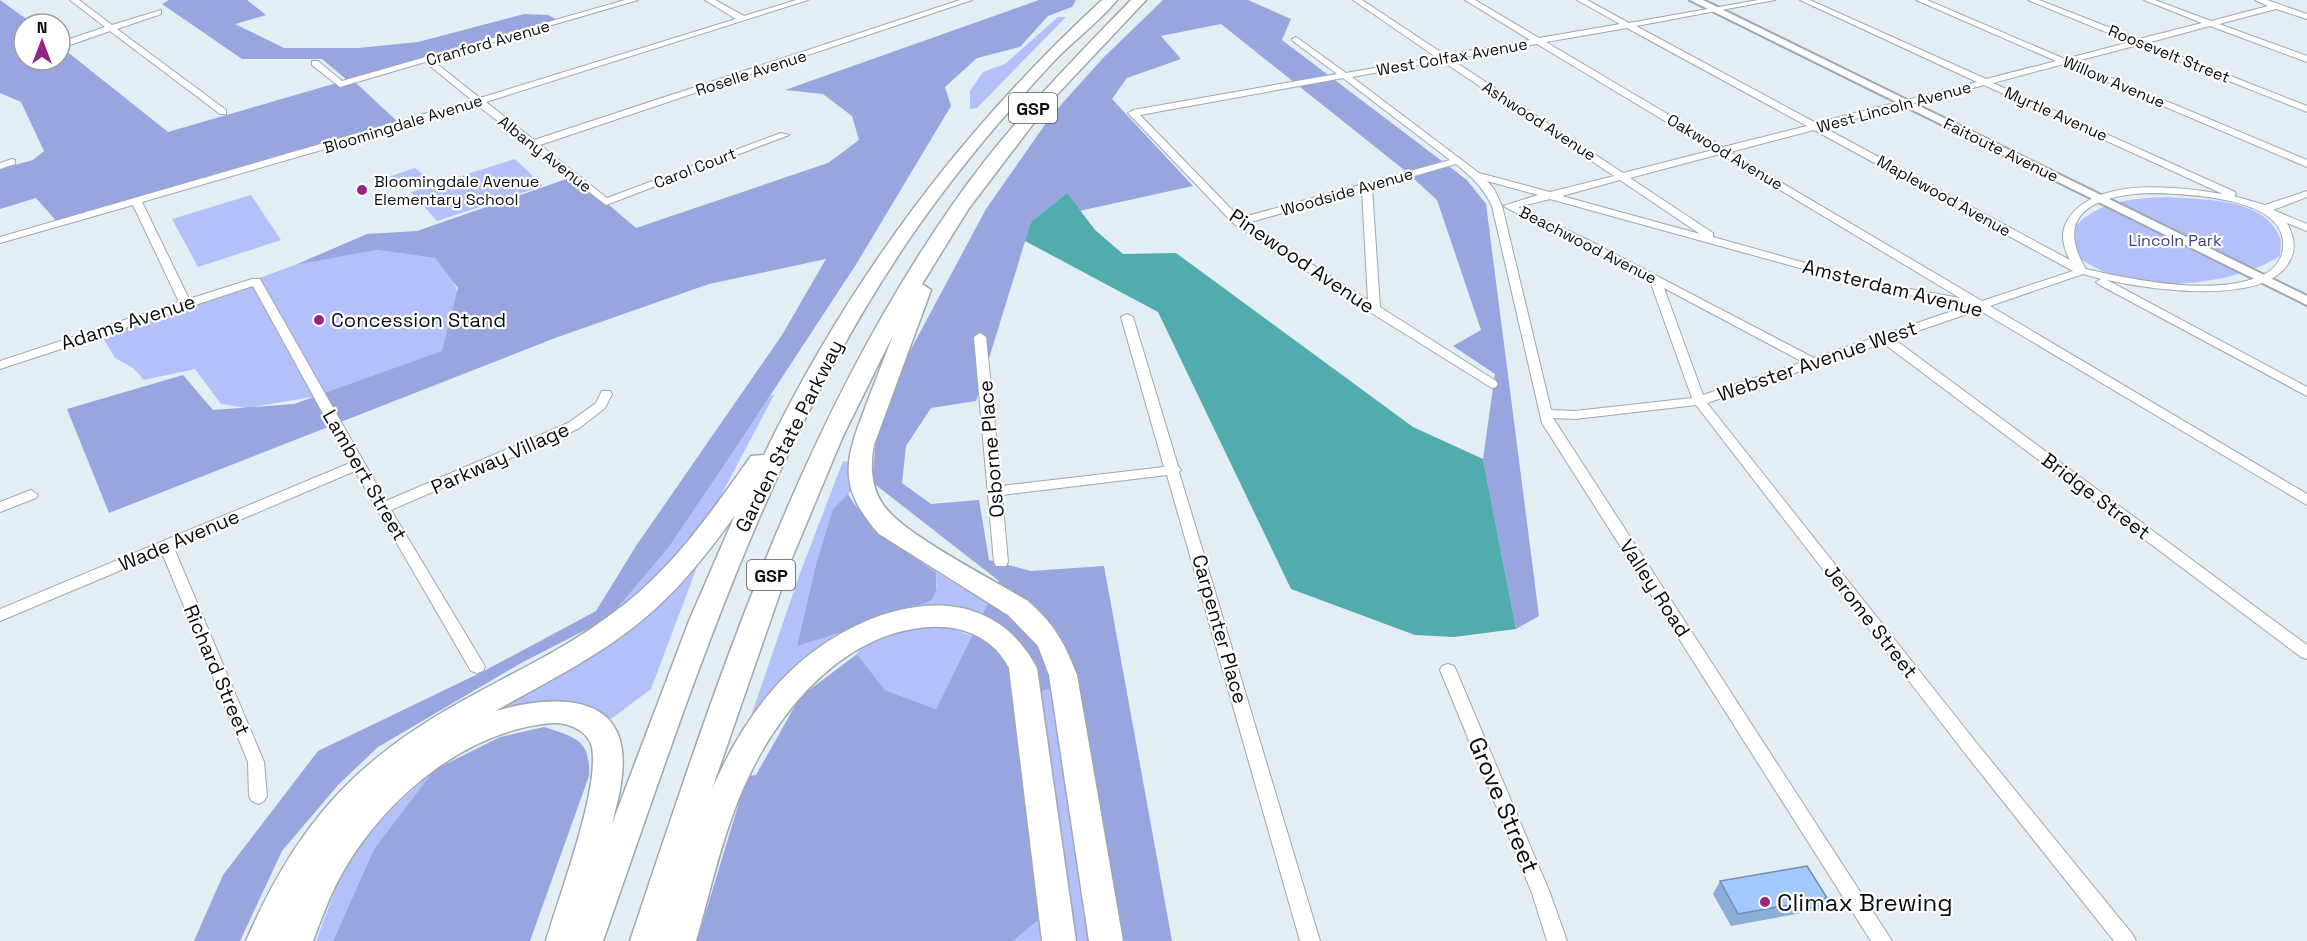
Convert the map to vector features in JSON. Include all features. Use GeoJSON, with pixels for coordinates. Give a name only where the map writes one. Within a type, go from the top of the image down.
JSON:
{"type":"FeatureCollection","features":[{"type":"Feature","properties":{"kind":"highway","name":"Garden State Parkway"},"geometry":{"type":"LineString","coordinates":[[586,941],[675,695],[726,567],[764,479],[815,381],[879,272],[968,147],[1044,62],[1110,0]]}},
{"type":"Feature","properties":{"kind":"highway","name":"Garden State Parkway"},"geometry":{"type":"LineString","coordinates":[[647,941],[723,709],[791,524],[823,451],[870,356],[943,230],[990,162],[1038,103],[1090,46],[1139,0]]}},
{"type":"Feature","properties":{"kind":"highway"},"geometry":{"type":"LineString","coordinates":[[943,230],[862,445],[858,461],[860,478],[870,506],[888,528],[1018,608],[1036,624],[1050,642],[1065,686],[1106,941]]}},
{"type":"Feature","properties":{"kind":"highway"},"geometry":{"type":"LineString","coordinates":[[263,941],[280,898],[298,866],[321,834],[352,798],[385,766],[425,737],[580,650],[647,602],[706,539],[815,381]]}},
{"type":"Feature","properties":{"kind":"highway"},"geometry":{"type":"LineString","coordinates":[[679,941],[720,806],[750,746],[771,713],[805,675],[849,641],[895,621],[928,615],[962,618],[991,630],[1014,650],[1023,668],[1059,941]]}},
{"type":"Feature","properties":{"kind":"highway"},"geometry":{"type":"LineString","coordinates":[[296,941],[316,891],[337,852],[355,828],[389,793],[437,754],[476,731],[513,717],[548,711],[570,713],[588,720],[600,731],[608,754],[605,788],[563,941]]}},
{"type":"Feature","properties":{"kind":"street"},"geometry":{"type":"LineString","coordinates":[[74,0],[223,112]]}},
{"type":"Feature","properties":{"kind":"street","name":"Cranford Avenue"},"geometry":{"type":"LineString","coordinates":[[315,63],[340,84],[428,61],[634,0]]}},
{"type":"Feature","properties":{"kind":"street"},"geometry":{"type":"LineString","coordinates":[[709,0],[743,19]]}},
{"type":"Feature","properties":{"kind":"street","name":"Bloomingdale Avenue"},"geometry":{"type":"LineString","coordinates":[[0,240],[480,101],[804,0]]}},
{"type":"Feature","properties":{"kind":"street","name":"Roselle Avenue"},"geometry":{"type":"LineString","coordinates":[[533,144],[968,0]]}},
{"type":"Feature","properties":{"kind":"street","name":"Ashwood Avenue"},"geometry":{"type":"LineString","coordinates":[[1357,0],[1720,243]]}},
{"type":"Feature","properties":{"kind":"street","name":"Oakwood Avenue"},"geometry":{"type":"LineString","coordinates":[[1469,0],[1982,305]]}},
{"type":"Feature","properties":{"kind":"street","name":"Maplewood Avenue"},"geometry":{"type":"LineString","coordinates":[[1581,0],[2307,392]]}},
{"type":"Feature","properties":{"kind":"street","name":"Faitoute Avenue"},"geometry":{"type":"LineString","coordinates":[[1695,0],[2307,301]]}},
{"type":"Feature","properties":{"kind":"street","name":"West Colfax Avenue"},"geometry":{"type":"LineString","coordinates":[[1133,113],[1771,0]]}},
{"type":"Feature","properties":{"kind":"street","name":"Myrtle Avenue"},"geometry":{"type":"LineString","coordinates":[[1804,0],[2307,228]]}},
{"type":"Feature","properties":{"kind":"street","name":"Willow Avenue"},"geometry":{"type":"LineString","coordinates":[[1920,0],[2307,164]]}},
{"type":"Feature","properties":{"kind":"street","name":"Roosevelt Street"},"geometry":{"type":"LineString","coordinates":[[2032,0],[2307,109]]}},
{"type":"Feature","properties":{"kind":"street"},"geometry":{"type":"LineString","coordinates":[[2148,0],[2307,59]]}},
{"type":"Feature","properties":{"kind":"street"},"geometry":{"type":"LineString","coordinates":[[2259,0],[2307,17]]}},
{"type":"Feature","properties":{"kind":"street","name":"West Lincoln Avenue"},"geometry":{"type":"LineString","coordinates":[[1504,206],[1625,178],[2277,6]]}},
{"type":"Feature","properties":{"kind":"street"},"geometry":{"type":"LineString","coordinates":[[72,41],[158,12]]}},
{"type":"Feature","properties":{"kind":"street","name":"Beachwood Avenue"},"geometry":{"type":"LineString","coordinates":[[1296,39],[1475,174],[1504,206],[1655,279],[1815,363]]}},
{"type":"Feature","properties":{"kind":"street","name":"Albany Avenue"},"geometry":{"type":"LineString","coordinates":[[428,61],[606,202]]}},
{"type":"Feature","properties":{"kind":"street","name":"Pinewood Avenue"},"geometry":{"type":"LineString","coordinates":[[1133,113],[1238,222],[1492,384]]}},
{"type":"Feature","properties":{"kind":"street","name":"Carol Court"},"geometry":{"type":"LineString","coordinates":[[606,202],[784,135]]}},
{"type":"Feature","properties":{"kind":"street","name":"Woodside Avenue"},"geometry":{"type":"LineString","coordinates":[[1238,222],[1457,161]]}},
{"type":"Feature","properties":{"kind":"street"},"geometry":{"type":"LineString","coordinates":[[0,166],[12,162]]}},
{"type":"Feature","properties":{"kind":"street","name":"Amsterdam Avenue"},"geometry":{"type":"LineString","coordinates":[[1475,174],[1876,286],[1982,305],[2307,500]]}},
{"type":"Feature","properties":{"kind":"street"},"geometry":{"type":"LineString","coordinates":[[1367,187],[1374,310]]}},
{"type":"Feature","properties":{"kind":"street"},"geometry":{"type":"LineString","coordinates":[[2170,190],[2214,196],[2264,209],[2282,226],[2290,250],[2285,264],[2263,279],[2225,286],[2175,286],[2121,282],[2082,271],[2068,248],[2067,230],[2074,215],[2101,198],[2132,191],[2170,190]]}},
{"type":"Feature","properties":{"kind":"street"},"geometry":{"type":"LineString","coordinates":[[2264,209],[2307,194]]}},
{"type":"Feature","properties":{"kind":"street"},"geometry":{"type":"LineString","coordinates":[[136,201],[185,303]]}},
{"type":"Feature","properties":{"kind":"street","name":"Valley Road"},"geometry":{"type":"LineString","coordinates":[[1504,206],[1545,414],[1882,941]]}},
{"type":"Feature","properties":{"kind":"street","name":"Webster Avenue West"},"geometry":{"type":"LineString","coordinates":[[1545,414],[1575,415],[1699,401],[2082,271]]}},
{"type":"Feature","properties":{"kind":"street","name":"Jerome Street"},"geometry":{"type":"LineString","coordinates":[[1655,279],[1699,401],[1973,751],[2126,941]]}},
{"type":"Feature","properties":{"kind":"street","name":"Adams Avenue"},"geometry":{"type":"LineString","coordinates":[[0,364],[256,281]]}},
{"type":"Feature","properties":{"kind":"street","name":"Lambert Street"},"geometry":{"type":"LineString","coordinates":[[256,281],[358,465],[477,667]]}},
{"type":"Feature","properties":{"kind":"street","name":"Carpenter Place"},"geometry":{"type":"LineString","coordinates":[[1127,317],[1174,470],[1310,941]]}},
{"type":"Feature","properties":{"kind":"street","name":"Osborne Place"},"geometry":{"type":"LineString","coordinates":[[981,337],[1001,562]]}},
{"type":"Feature","properties":{"kind":"street","name":"Bridge Street"},"geometry":{"type":"LineString","coordinates":[[1886,339],[2307,653]]}},
{"type":"Feature","properties":{"kind":"street","name":"Parkway Village"},"geometry":{"type":"LineString","coordinates":[[383,507],[573,426],[601,405],[606,394]]}},
{"type":"Feature","properties":{"kind":"street","name":"Wade Avenue"},"geometry":{"type":"LineString","coordinates":[[0,615],[358,465]]}},
{"type":"Feature","properties":{"kind":"street"},"geometry":{"type":"LineString","coordinates":[[994,491],[1174,470]]}},
{"type":"Feature","properties":{"kind":"street"},"geometry":{"type":"LineString","coordinates":[[0,507],[31,495]]}},
{"type":"Feature","properties":{"kind":"street","name":"Richard Street"},"geometry":{"type":"LineString","coordinates":[[165,546],[256,762],[258,796]]}},
{"type":"Feature","properties":{"kind":"street","name":"Grove Street"},"geometry":{"type":"LineString","coordinates":[[1448,670],[1541,893],[1557,941]]}},
{"type":"Feature","properties":{"kind":"green space"},"geometry":{"type":"Polygon","coordinates":[[[1058,17],[1066,17],[977,108],[970,109],[970,91],[983,72],[1005,64],[1058,17]]]}},
{"type":"Feature","properties":{"kind":"green space"},"geometry":{"type":"Polygon","coordinates":[[[515,159],[543,186],[437,221],[411,192],[515,159]]]}},
{"type":"Feature","properties":{"kind":"green space"},"geometry":{"type":"Polygon","coordinates":[[[415,168],[426,177],[393,188],[382,179],[415,168]]]}},
{"type":"Feature","properties":{"kind":"green space"},"geometry":{"type":"Polygon","coordinates":[[[251,195],[281,240],[198,267],[172,219],[251,195]]]}},
{"type":"Feature","properties":{"kind":"green space","name":"Lincoln Park"},"geometry":{"type":"Polygon","coordinates":[[[2168,197],[2232,203],[2261,215],[2272,225],[2280,238],[2280,256],[2233,276],[2176,283],[2147,282],[2120,277],[2095,268],[2075,254],[2074,228],[2094,212],[2129,200],[2168,197]]]}},
{"type":"Feature","properties":{"kind":"green space"},"geometry":{"type":"Polygon","coordinates":[[[377,250],[435,258],[454,282],[473,339],[341,392],[247,408],[221,404],[195,369],[144,380],[133,368],[115,358],[102,336],[295,265],[377,250]]]}},
{"type":"Feature","properties":{"kind":"green space"},"geometry":{"type":"Polygon","coordinates":[[[771,395],[774,395],[717,503],[682,550],[648,586],[609,618],[669,547],[771,395]]]}},
{"type":"Feature","properties":{"kind":"green space"},"geometry":{"type":"Polygon","coordinates":[[[843,461],[849,462],[851,491],[833,510],[816,564],[797,646],[860,625],[756,718],[750,719],[799,576],[843,461]]]}},
{"type":"Feature","properties":{"kind":"green space"},"geometry":{"type":"Polygon","coordinates":[[[692,566],[697,567],[651,689],[611,719],[597,715],[494,715],[490,711],[692,566]]]}},
{"type":"Feature","properties":{"kind":"green space"},"geometry":{"type":"Polygon","coordinates":[[[936,572],[1007,615],[1050,672],[1091,941],[1070,941],[1018,641],[900,610],[909,608],[937,586],[936,572]]]}},
{"type":"Feature","properties":{"kind":"green space"},"geometry":{"type":"Polygon","coordinates":[[[914,626],[948,627],[972,636],[936,709],[885,690],[857,654],[864,641],[914,626]]]}},
{"type":"Feature","properties":{"kind":"green space"},"geometry":{"type":"Polygon","coordinates":[[[434,770],[374,849],[333,941],[316,941],[344,867],[382,818],[434,770]]]}},
{"type":"Feature","properties":{"kind":"green space"},"geometry":{"type":"Polygon","coordinates":[[[1041,918],[1055,941],[1013,941],[1041,918]]]}},
{"type":"Feature","properties":{"kind":"shaded area"},"geometry":{"type":"Polygon","coordinates":[[[0,0],[16,12],[12,12],[12,72],[72,72],[72,56],[168,132],[347,80],[322,59],[242,59],[162,4],[169,0],[247,0],[266,15],[235,24],[284,48],[358,48],[418,42],[524,14],[548,15],[559,21],[354,81],[400,124],[60,225],[36,198],[0,209],[0,169],[33,160],[44,151],[21,102],[0,93],[0,0]]]}},
{"type":"Feature","properties":{"kind":"shaded area"},"geometry":{"type":"Polygon","coordinates":[[[1039,0],[1076,0],[1072,7],[1048,16],[1020,47],[977,58],[945,87],[951,106],[857,263],[669,547],[609,618],[523,662],[378,747],[339,784],[282,851],[240,941],[194,941],[223,875],[318,751],[484,671],[596,611],[636,546],[782,335],[826,259],[709,284],[555,338],[109,513],[67,409],[183,375],[213,410],[294,404],[442,351],[458,288],[435,258],[377,250],[295,265],[367,234],[417,231],[575,176],[636,228],[828,163],[859,140],[852,116],[823,94],[785,90],[1039,0]]]}},
{"type":"Feature","properties":{"kind":"shaded area"},"geometry":{"type":"Polygon","coordinates":[[[1163,0],[1248,0],[1291,19],[1282,40],[1467,180],[1486,204],[1539,616],[1516,629],[1483,459],[1495,374],[1453,346],[1481,330],[1437,200],[1403,169],[1221,24],[1161,36],[1181,59],[1127,78],[1112,99],[1193,186],[1079,211],[1067,193],[1031,222],[976,401],[931,408],[906,446],[902,483],[931,504],[979,500],[989,560],[1031,571],[1104,566],[1172,941],[1106,941],[1052,688],[1038,692],[1041,918],[1013,941],[697,941],[747,776],[756,775],[800,697],[857,654],[885,690],[936,709],[999,581],[872,482],[879,409],[986,209],[1051,116],[1103,58],[1163,0]]]}},
{"type":"Feature","properties":{"kind":"shaded area"},"geometry":{"type":"Polygon","coordinates":[[[1067,193],[1095,230],[1123,254],[1176,253],[1413,427],[1483,459],[1516,629],[1454,637],[1415,635],[1291,589],[1158,312],[1025,241],[1031,222],[1067,193]]]}},
{"type":"Feature","properties":{"kind":"shaded area"},"geometry":{"type":"Polygon","coordinates":[[[848,494],[876,528],[936,572],[935,593],[932,599],[925,603],[797,646],[816,564],[833,509],[848,494]]]}},
{"type":"Feature","properties":{"kind":"shaded area"},"geometry":{"type":"Polygon","coordinates":[[[544,727],[572,737],[584,747],[589,764],[589,776],[530,941],[333,941],[374,849],[434,770],[500,737],[544,727]]]}},
{"type":"Feature","properties":{"kind":"building"},"geometry":{"type":"Polygon","coordinates":[[[1807,866],[1827,898],[1738,914],[1720,881],[1807,866]]]}},
{"type":"Feature","properties":{"kind":"place","name":"Bloomingdale Avenue Elementary School"},"geometry":{"type":"Point","coordinates":[362,190]}},
{"type":"Feature","properties":{"kind":"place","name":"Concession Stand"},"geometry":{"type":"Point","coordinates":[319,320]}},
{"type":"Feature","properties":{"kind":"place","name":"Climax Brewing"},"geometry":{"type":"Point","coordinates":[1765,902]}}]}
